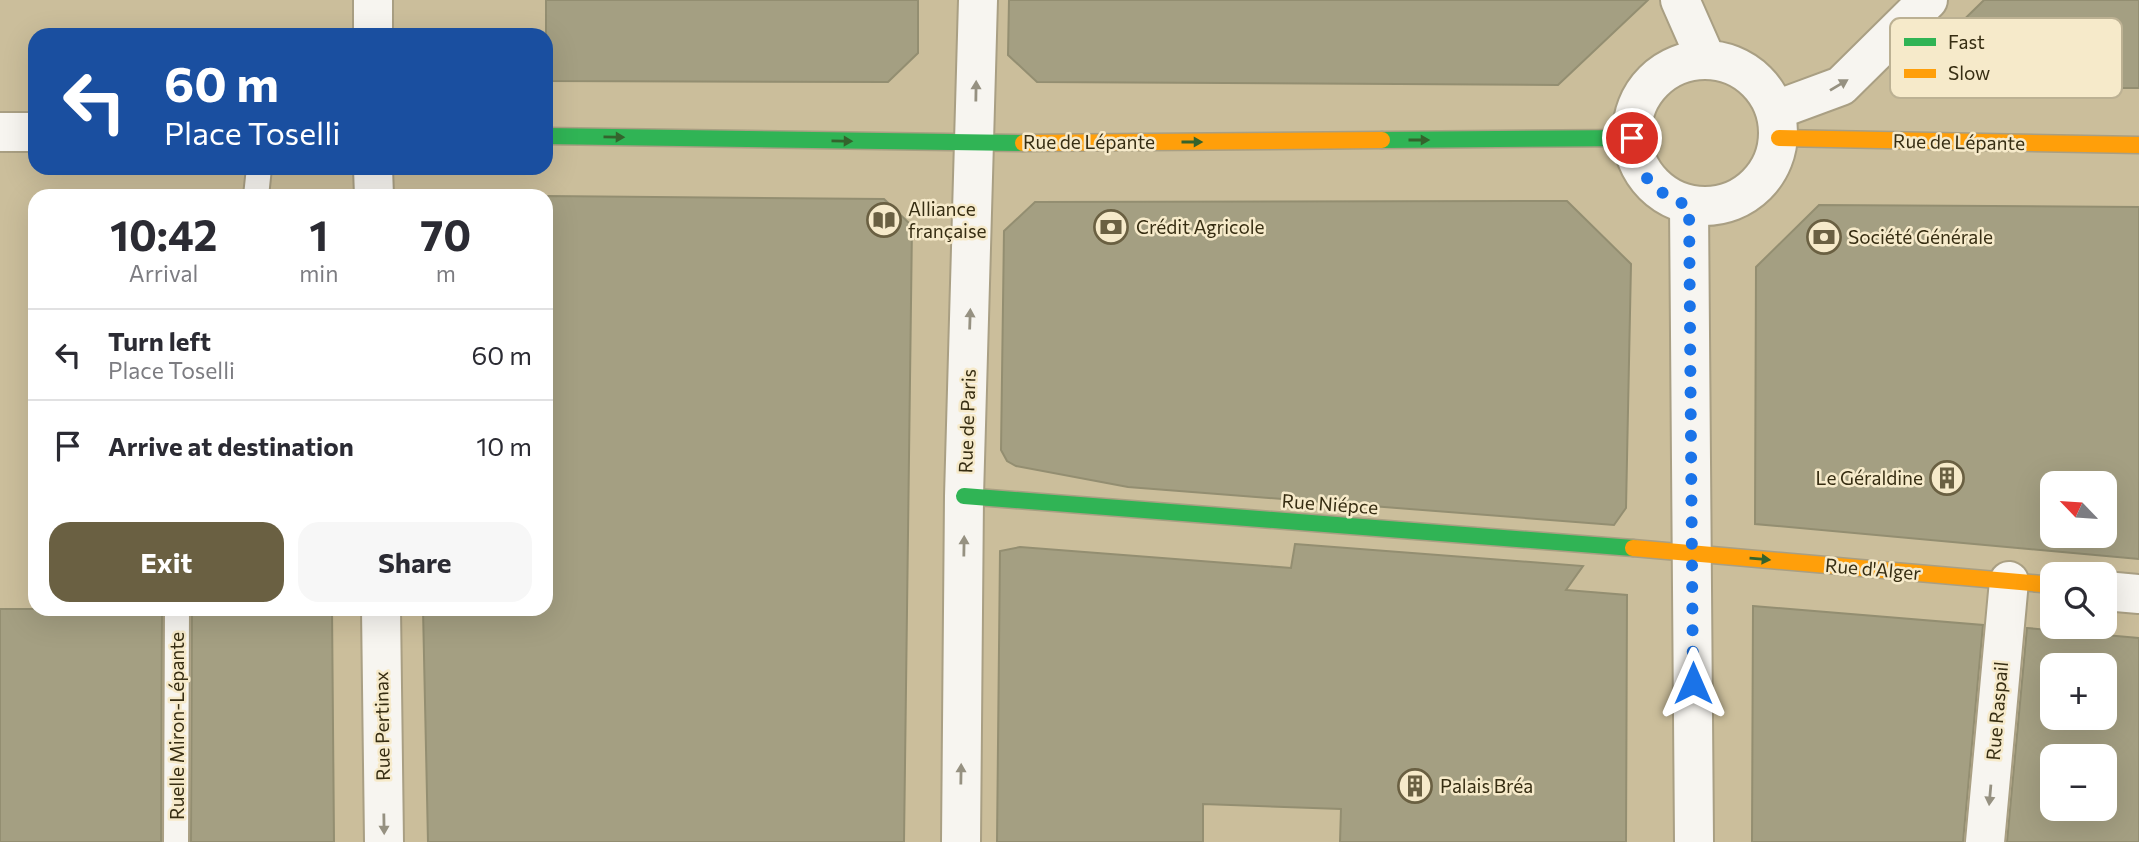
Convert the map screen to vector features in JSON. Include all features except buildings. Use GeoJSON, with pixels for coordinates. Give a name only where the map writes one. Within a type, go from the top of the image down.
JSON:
{"type":"FeatureCollection","features":[{"type":"Feature","properties":{"kind":"street"},"geometry":{"type":"LineString","coordinates":[[373,0],[373,28]]}},
{"type":"Feature","properties":{"kind":"street","name":"Rue de Paris"},"geometry":{"type":"LineString","coordinates":[[961,842],[964,496],[978,0]]}},
{"type":"Feature","properties":{"kind":"street"},"geometry":{"type":"LineString","coordinates":[[1680,0],[1706,59]]}},
{"type":"Feature","properties":{"kind":"street"},"geometry":{"type":"LineString","coordinates":[[1910,18],[1928,0]]}},
{"type":"Feature","properties":{"kind":"street"},"geometry":{"type":"LineString","coordinates":[[1778,124],[1841,86],[1890,38]]}},
{"type":"Feature","properties":{"kind":"street"},"geometry":{"type":"LineString","coordinates":[[1706,59],[1729,63],[1749,74],[1765,89],[1778,124],[1773,163],[1760,184],[1739,200],[1714,207],[1689,206],[1667,197],[1649,181],[1637,161],[1632,138],[1634,114],[1644,91],[1661,74],[1672,68],[1682,63],[1706,59]]}},
{"type":"Feature","properties":{"kind":"street","name":"Rue de Lépante"},"geometry":{"type":"LineString","coordinates":[[1778,124],[2139,145]]}},
{"type":"Feature","properties":{"kind":"street"},"geometry":{"type":"LineString","coordinates":[[0,132],[28,132]]}},
{"type":"Feature","properties":{"kind":"street","name":"Rue de Lépante"},"geometry":{"type":"LineString","coordinates":[[553,136],[975,143],[1632,138]]}},
{"type":"Feature","properties":{"kind":"street"},"geometry":{"type":"LineString","coordinates":[[1689,206],[1694,842]]}},
{"type":"Feature","properties":{"kind":"street","name":"Rue Niépce"},"geometry":{"type":"LineString","coordinates":[[964,496],[1692,553]]}},
{"type":"Feature","properties":{"kind":"street","name":"Rue d'Alger"},"geometry":{"type":"LineString","coordinates":[[1692,553],[2040,584]]}},
{"type":"Feature","properties":{"kind":"street","name":"Rue Raspail"},"geometry":{"type":"LineString","coordinates":[[1985,842],[2009,581]]}},
{"type":"Feature","properties":{"kind":"street"},"geometry":{"type":"LineString","coordinates":[[2117,592],[2139,594]]}},
{"type":"Feature","properties":{"kind":"street","name":"Rue Pertinax"},"geometry":{"type":"LineString","coordinates":[[381,616],[384,842]]}},
{"type":"Feature","properties":{"kind":"lane","name":"Ruelle Miron-Lépante"},"geometry":{"type":"LineString","coordinates":[[177,616],[177,842]]}},
{"type":"Feature","properties":{"kind":"traffic: fast"},"geometry":{"type":"LineString","coordinates":[[553,136],[1023,143]]}},
{"type":"Feature","properties":{"kind":"traffic: fast"},"geometry":{"type":"LineString","coordinates":[[1382,140],[1632,138]]}},
{"type":"Feature","properties":{"kind":"traffic: fast"},"geometry":{"type":"LineString","coordinates":[[964,496],[1633,548]]}},
{"type":"Feature","properties":{"kind":"traffic: slow"},"geometry":{"type":"LineString","coordinates":[[1779,138],[2139,145]]}},
{"type":"Feature","properties":{"kind":"traffic: slow"},"geometry":{"type":"LineString","coordinates":[[1023,143],[1382,140]]}},
{"type":"Feature","properties":{"kind":"traffic: slow"},"geometry":{"type":"LineString","coordinates":[[1633,548],[2040,584]]}},
{"type":"Feature","properties":{"kind":"place","name":"Alliance française"},"geometry":{"type":"Point","coordinates":[884,220]}},
{"type":"Feature","properties":{"kind":"place","name":"Crédit Agricole"},"geometry":{"type":"Point","coordinates":[1111,227]}},
{"type":"Feature","properties":{"kind":"place","name":"Société Générale"},"geometry":{"type":"Point","coordinates":[1824,237]}},
{"type":"Feature","properties":{"kind":"place","name":"Le Géraldine"},"geometry":{"type":"Point","coordinates":[1947,478]}},
{"type":"Feature","properties":{"kind":"place","name":"Palais Bréa"},"geometry":{"type":"Point","coordinates":[1415,786]}},
{"type":"Feature","properties":{"kind":"route"},"geometry":{"type":"LineString","coordinates":[[1632,138],[1637,161],[1649,181],[1667,197],[1689,206],[1693,683]]}}]}
